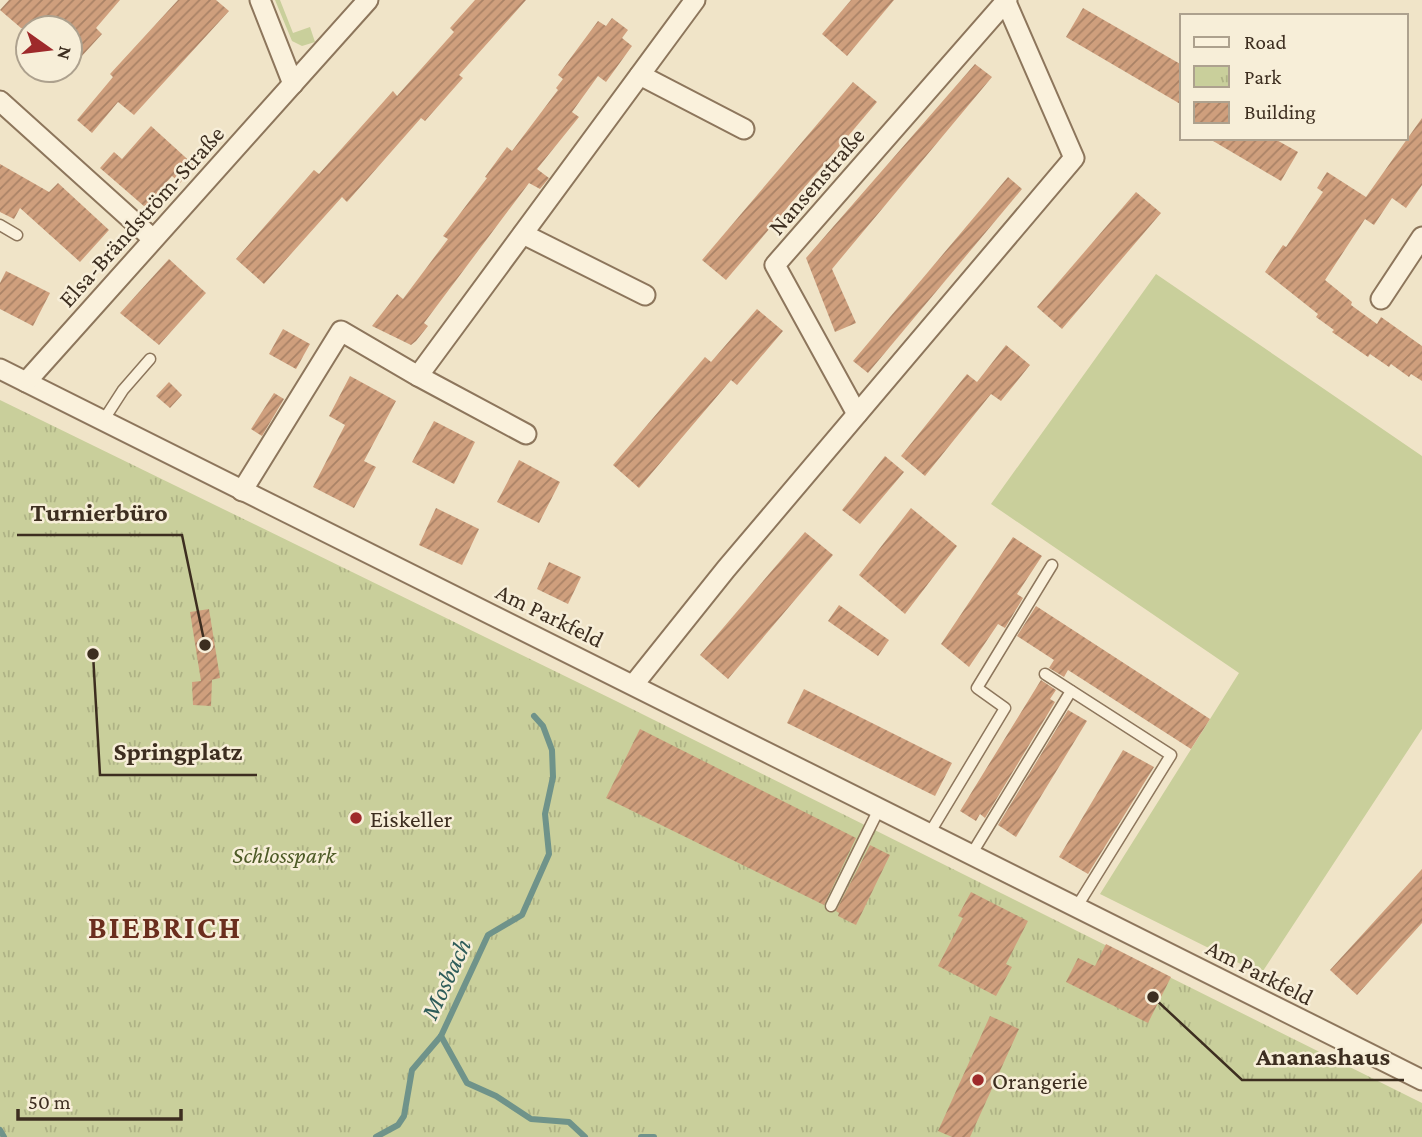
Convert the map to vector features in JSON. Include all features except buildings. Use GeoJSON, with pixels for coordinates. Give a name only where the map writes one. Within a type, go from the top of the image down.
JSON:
{"type":"FeatureCollection","features":[{"type":"Feature","properties":{"kind":"street"},"geometry":{"type":"LineString","coordinates":[[260,0],[293,84]]}},
{"type":"Feature","properties":{"kind":"street","name":"Elsa-Brändström-Straße"},"geometry":{"type":"LineString","coordinates":[[26,382],[368,0]]}},
{"type":"Feature","properties":{"kind":"street"},"geometry":{"type":"LineString","coordinates":[[418,376],[695,0]]}},
{"type":"Feature","properties":{"kind":"street","name":"Nansenstraße"},"geometry":{"type":"LineString","coordinates":[[634,684],[857,414],[1074,158],[1006,1],[775,265],[857,414]]}},
{"type":"Feature","properties":{"kind":"street"},"geometry":{"type":"LineString","coordinates":[[640,75],[744,129]]}},
{"type":"Feature","properties":{"kind":"street"},"geometry":{"type":"LineString","coordinates":[[0,101],[153,239]]}},
{"type":"Feature","properties":{"kind":"street"},"geometry":{"type":"LineString","coordinates":[[523,233],[645,295]]}},
{"type":"Feature","properties":{"kind":"street"},"geometry":{"type":"LineString","coordinates":[[1381,299],[1422,237]]}},
{"type":"Feature","properties":{"kind":"street"},"geometry":{"type":"LineString","coordinates":[[242,491],[341,331],[526,434]]}},
{"type":"Feature","properties":{"kind":"street","name":"Am Parkfeld"},"geometry":{"type":"LineString","coordinates":[[0,369],[634,684],[703,723],[1422,1080]]}},
{"type":"Feature","properties":{"kind":"lane"},"geometry":{"type":"LineString","coordinates":[[0,225],[17,235]]}},
{"type":"Feature","properties":{"kind":"lane"},"geometry":{"type":"LineString","coordinates":[[103,421],[123,390],[150,359]]}},
{"type":"Feature","properties":{"kind":"lane"},"geometry":{"type":"LineString","coordinates":[[929,834],[1005,708],[977,688],[1052,565]]}},
{"type":"Feature","properties":{"kind":"lane"},"geometry":{"type":"LineString","coordinates":[[1045,674],[1171,755],[1076,908]]}},
{"type":"Feature","properties":{"kind":"lane"},"geometry":{"type":"LineString","coordinates":[[971,855],[1072,691]]}},
{"type":"Feature","properties":{"kind":"lane"},"geometry":{"type":"LineString","coordinates":[[831,906],[879,809]]}},
{"type":"Feature","properties":{"kind":"green space"},"geometry":{"type":"Polygon","coordinates":[[[275,0],[280,0],[293,33],[310,27],[315,42],[302,46],[292,41],[275,0]]]}},
{"type":"Feature","properties":{"kind":"green space"},"geometry":{"type":"Polygon","coordinates":[[[1156,274],[1422,456],[1422,729],[1261,974],[1100,894],[1239,673],[991,504],[1156,274]]]}},
{"type":"Feature","properties":{"kind":"green space","name":"Schlosspark"},"geometry":{"type":"Polygon","coordinates":[[[0,400],[616,701],[1422,1103],[1422,1137],[0,1137],[0,400]]]}},
{"type":"Feature","properties":{"kind":"waterway","name":"Mosbach"},"geometry":{"type":"LineString","coordinates":[[376,1137],[398,1125],[404,1116],[412,1070],[441,1036],[488,935],[522,915],[549,854],[545,814],[553,777],[552,750],[543,726],[534,716]]}},
{"type":"Feature","properties":{"kind":"waterway"},"geometry":{"type":"LineString","coordinates":[[441,1036],[467,1083],[496,1096],[531,1119],[569,1122],[585,1137]]}},
{"type":"Feature","properties":{"kind":"waterway"},"geometry":{"type":"LineString","coordinates":[[0,1130],[4,1137]]}},
{"type":"Feature","properties":{"kind":"waterway"},"geometry":{"type":"LineString","coordinates":[[641,1137],[654,1137]]}},
{"type":"Feature","properties":{"kind":"place","name":"Turnierbüro"},"geometry":{"type":"Point","coordinates":[205,645]}},
{"type":"Feature","properties":{"kind":"place","name":"Springplatz"},"geometry":{"type":"Point","coordinates":[93,654]}},
{"type":"Feature","properties":{"kind":"place","name":"Eiskeller"},"geometry":{"type":"Point","coordinates":[356,818]}},
{"type":"Feature","properties":{"kind":"place","name":"Ananashaus"},"geometry":{"type":"Point","coordinates":[1153,997]}},
{"type":"Feature","properties":{"kind":"place","name":"Orangerie"},"geometry":{"type":"Point","coordinates":[978,1080]}},
{"type":"Feature","properties":{"kind":"district","name":"BIEBRICH"},"geometry":{"type":"Point","coordinates":[165,927]}}]}
